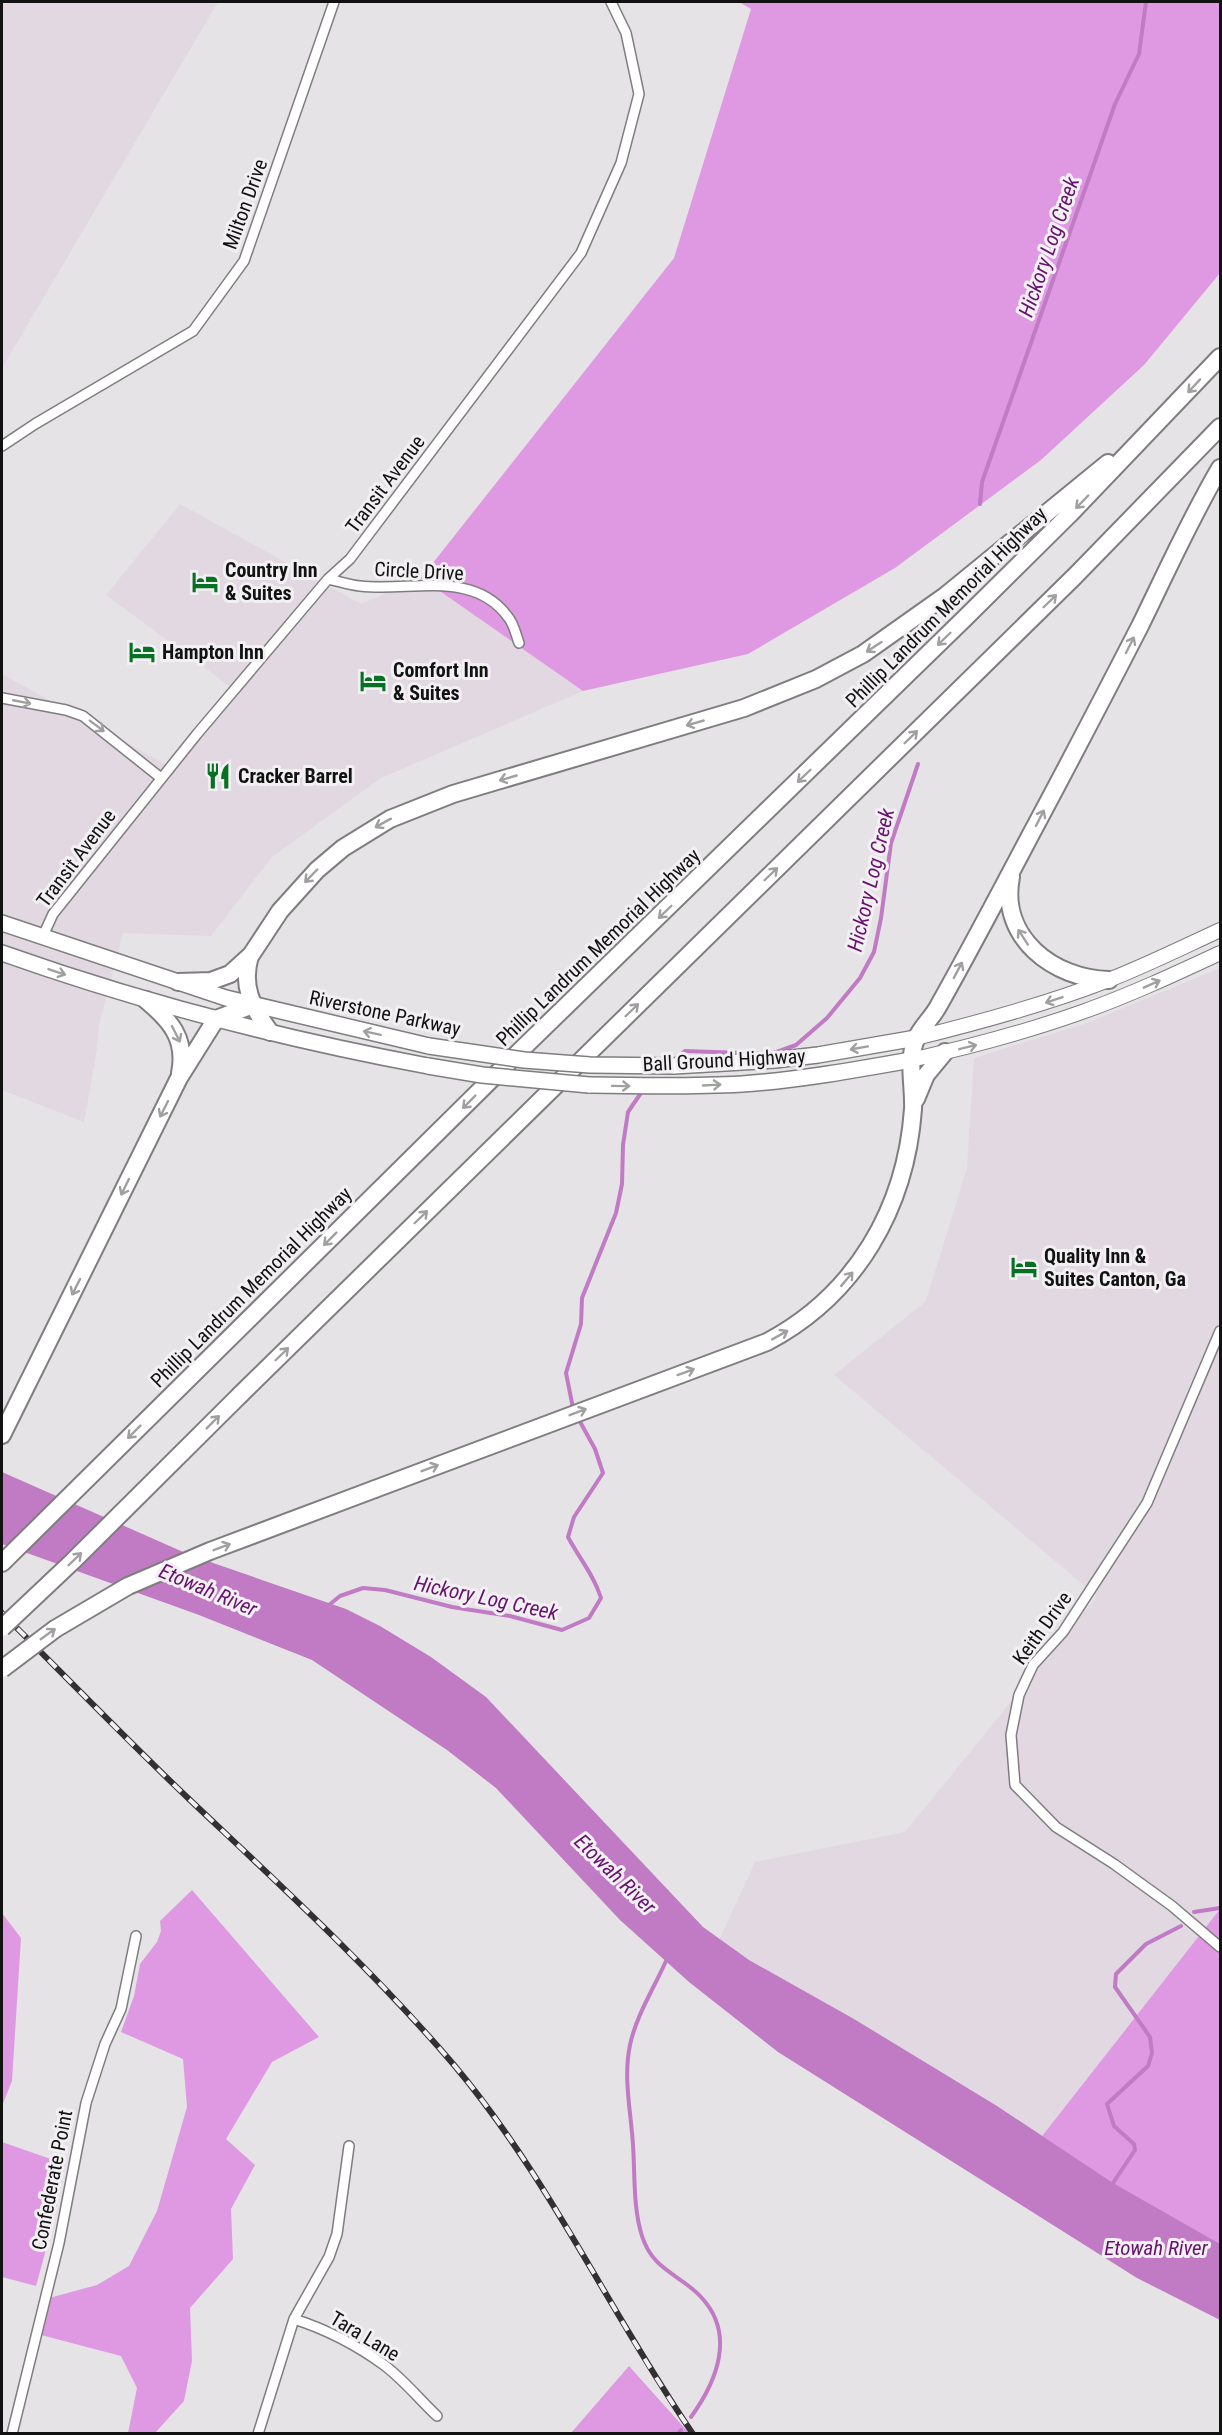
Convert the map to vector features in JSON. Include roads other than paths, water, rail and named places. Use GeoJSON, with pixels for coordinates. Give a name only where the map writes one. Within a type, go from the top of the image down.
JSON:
{"type":"FeatureCollection","features":[{"type":"Feature","properties":{"kind":"highway","name":"Phillip Landrum Memorial Highway"},"geometry":{"type":"LineString","coordinates":[[2,1563],[525,1046],[964,619],[1167,415],[1221,357]]}},
{"type":"Feature","properties":{"kind":"highway"},"geometry":{"type":"LineString","coordinates":[[178,982],[201,982],[221,978],[237,968],[251,955],[280,911],[317,870],[356,839],[390,819],[453,794],[744,708],[816,679],[862,654],[945,596],[1167,415]]}},
{"type":"Feature","properties":{"kind":"highway"},"geometry":{"type":"LineString","coordinates":[[2,1628],[1075,576],[1221,427]]}},
{"type":"Feature","properties":{"kind":"highway"},"geometry":{"type":"LineString","coordinates":[[913,1109],[911,1060],[916,1038],[939,1005],[1012,869],[1140,625],[1204,496],[1221,468]]}},
{"type":"Feature","properties":{"kind":"highway"},"geometry":{"type":"LineString","coordinates":[[1012,869],[1008,889],[1014,921],[1021,936],[1034,952],[1052,965],[1073,975],[1109,980]]}},
{"type":"Feature","properties":{"kind":"highway"},"geometry":{"type":"LineString","coordinates":[[251,955],[246,983],[253,1005],[270,1032]]}},
{"type":"Feature","properties":{"kind":"highway"},"geometry":{"type":"LineString","coordinates":[[146,1000],[162,1013],[177,1032],[182,1053],[179,1078]]}},
{"type":"Feature","properties":{"kind":"highway"},"geometry":{"type":"LineString","coordinates":[[2,1435],[179,1078],[216,1019],[253,1005]]}},
{"type":"Feature","properties":{"kind":"highway"},"geometry":{"type":"LineString","coordinates":[[2,1669],[54,1629],[128,1586],[210,1551],[767,1342],[795,1326],[843,1284],[870,1248],[890,1210],[902,1175],[913,1109],[926,1075],[945,1052]]}},
{"type":"Feature","properties":{"kind":"main road","name":"Riverstone Parkway"},"geometry":{"type":"LineString","coordinates":[[2,923],[42,938],[253,1005],[429,1046],[524,1060],[590,1065],[674,1066],[786,1059],[916,1038]]}},
{"type":"Feature","properties":{"kind":"main road"},"geometry":{"type":"LineString","coordinates":[[916,1038],[1019,1011],[1109,980],[1221,930]]}},
{"type":"Feature","properties":{"kind":"main road"},"geometry":{"type":"LineString","coordinates":[[2,953],[146,1000],[216,1019]]}},
{"type":"Feature","properties":{"kind":"main road","name":"Ball Ground Highway"},"geometry":{"type":"LineString","coordinates":[[216,1019],[370,1055],[522,1080],[653,1087],[743,1084],[825,1075],[911,1060],[995,1040],[1081,1013],[1221,953]]}},
{"type":"Feature","properties":{"kind":"street","name":"Milton Drive"},"geometry":{"type":"LineString","coordinates":[[2,446],[34,424],[193,331],[244,261],[334,2]]}},
{"type":"Feature","properties":{"kind":"street","name":"Transit Avenue"},"geometry":{"type":"LineString","coordinates":[[42,938],[53,914],[161,778],[328,579],[351,559],[581,253],[621,163],[639,94],[626,33],[611,2]]}},
{"type":"Feature","properties":{"kind":"street","name":"Circle Drive"},"geometry":{"type":"LineString","coordinates":[[328,579],[360,586],[460,587],[490,598],[509,618],[519,643]]}},
{"type":"Feature","properties":{"kind":"street"},"geometry":{"type":"LineString","coordinates":[[2,698],[66,710],[83,716],[161,778]]}},
{"type":"Feature","properties":{"kind":"street","name":"Keith Drive"},"geometry":{"type":"LineString","coordinates":[[1221,1330],[1147,1503],[1074,1617],[1034,1665],[1018,1695],[1011,1735],[1015,1785],[1056,1827],[1114,1864],[1172,1906],[1221,1947]]}},
{"type":"Feature","properties":{"kind":"street","name":"Confederate Point"},"geometry":{"type":"LineString","coordinates":[[12,2433],[60,2243],[86,2103],[105,2044],[121,2009],[136,1936]]}},
{"type":"Feature","properties":{"kind":"street"},"geometry":{"type":"LineString","coordinates":[[258,2433],[294,2319],[329,2257],[337,2234],[349,2146]]}},
{"type":"Feature","properties":{"kind":"street","name":"Tara Lane"},"geometry":{"type":"LineString","coordinates":[[294,2319],[310,2324],[346,2342],[385,2366],[437,2416]]}},
{"type":"Feature","properties":{"kind":"water","name":"Etowah River"},"geometry":{"type":"Polygon","coordinates":[[[2,1472],[190,1555],[346,1609],[380,1626],[431,1657],[486,1697],[703,1927],[749,1960],[854,2019],[997,2106],[1113,2183],[1220,2244],[1220,2320],[1137,2278],[778,2052],[689,1982],[620,1920],[496,1788],[447,1750],[312,1660],[199,1615],[2,1544],[2,1472]]]}},
{"type":"Feature","properties":{"kind":"waterway","name":"Hickory Log Creek"},"geometry":{"type":"LineString","coordinates":[[980,504],[982,482],[1115,104],[1139,54],[1146,2]]}},
{"type":"Feature","properties":{"kind":"waterway","name":"Hickory Log Creek"},"geometry":{"type":"LineString","coordinates":[[672,1061],[685,1051],[771,1054],[796,1045],[827,1018],[860,978],[874,952],[891,843],[918,764]]}},
{"type":"Feature","properties":{"kind":"waterway","name":"Hickory Log Creek"},"geometry":{"type":"LineString","coordinates":[[573,1408],[566,1373],[581,1324],[582,1298],[616,1213],[622,1184],[623,1145],[628,1112],[643,1090]]}},
{"type":"Feature","properties":{"kind":"waterway","name":"Hickory Log Creek"},"geometry":{"type":"LineString","coordinates":[[329,1605],[340,1596],[363,1588],[385,1590],[452,1607],[510,1616],[562,1630],[589,1618],[601,1598],[568,1537],[574,1517],[603,1473],[595,1449],[578,1418]]}},
{"type":"Feature","properties":{"kind":"waterway"},"geometry":{"type":"LineString","coordinates":[[1194,1912],[1220,1908]]}},
{"type":"Feature","properties":{"kind":"waterway"},"geometry":{"type":"LineString","coordinates":[[1113,2183],[1135,2150],[1134,2144],[1114,2126],[1107,2104],[1148,2066],[1152,2053],[1150,2037],[1115,1987],[1116,1974],[1146,1944],[1181,1926]]}},
{"type":"Feature","properties":{"kind":"waterway"},"geometry":{"type":"LineString","coordinates":[[666,1961],[633,2034],[628,2057],[627,2082],[636,2203],[642,2236],[647,2248],[660,2265],[701,2297],[712,2311],[718,2326],[720,2342],[715,2373],[691,2417]]}},
{"type":"Feature","properties":{"kind":"waterway"},"geometry":{"type":"LineString","coordinates":[[678,2434],[681,2430]]}},
{"type":"Feature","properties":{"kind":"railway"},"geometry":{"type":"LineString","coordinates":[[2,1613],[166,1777],[359,1962],[454,2065],[520,2153],[693,2434]]}},
{"type":"Feature","properties":{"kind":"place","name":"Country Inn & Suites"},"geometry":{"type":"Point","coordinates":[205,582]}},
{"type":"Feature","properties":{"kind":"place","name":"Hampton Inn"},"geometry":{"type":"Point","coordinates":[142,652]}},
{"type":"Feature","properties":{"kind":"place","name":"Comfort Inn & Suites"},"geometry":{"type":"Point","coordinates":[373,681]}},
{"type":"Feature","properties":{"kind":"place","name":"Cracker Barrel"},"geometry":{"type":"Point","coordinates":[218,776]}},
{"type":"Feature","properties":{"kind":"place","name":"Quality Inn & Suites Canton, Ga"},"geometry":{"type":"Point","coordinates":[1024,1267]}}]}
